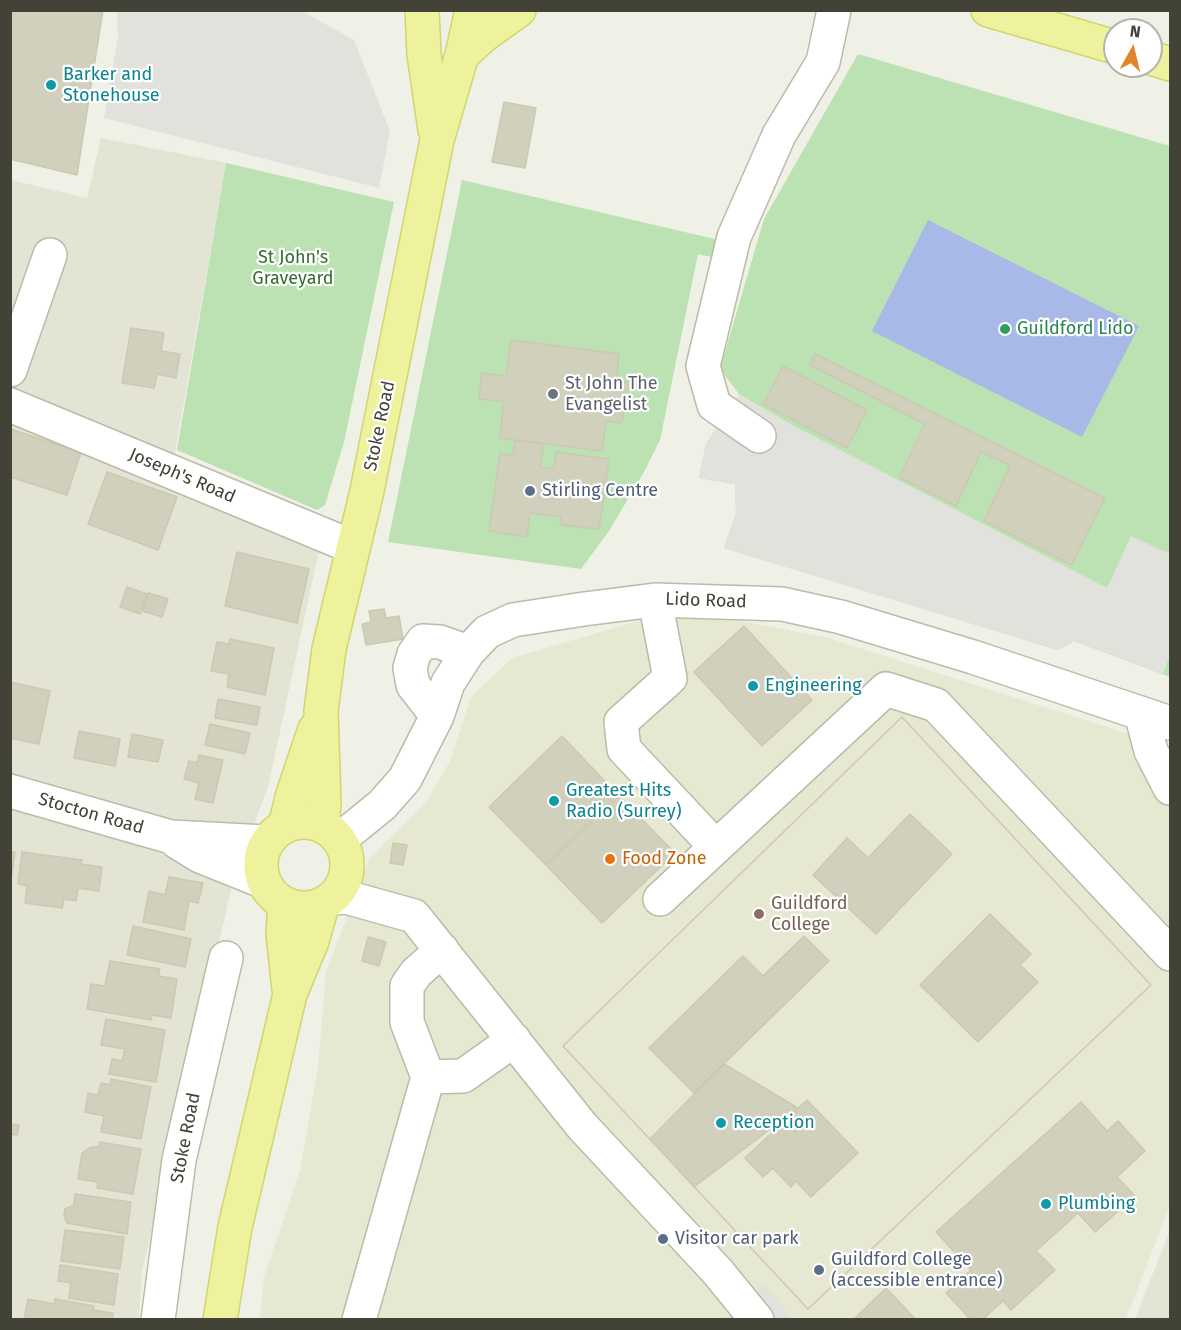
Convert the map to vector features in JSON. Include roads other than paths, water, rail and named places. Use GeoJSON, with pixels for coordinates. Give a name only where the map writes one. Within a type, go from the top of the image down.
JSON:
{"type":"FeatureCollection","features":[{"type":"Feature","properties":{"kind":"main road"},"geometry":{"type":"LineString","coordinates":[[403,10],[424,54]]}},
{"type":"Feature","properties":{"kind":"main road","name":"Stoke Road"},"geometry":{"type":"LineString","coordinates":[[422,10],[424,54],[437,140]]}},
{"type":"Feature","properties":{"kind":"main road","name":"Stoke Road"},"geometry":{"type":"LineString","coordinates":[[220,1320],[235,1227],[290,994],[328,902],[346,877],[348,866],[346,853],[330,833],[324,803],[321,711],[329,649],[367,491],[437,140],[462,55],[471,10]]}},
{"type":"Feature","properties":{"kind":"main road"},"geometry":{"type":"LineString","coordinates":[[462,55],[483,35],[519,10]]}},
{"type":"Feature","properties":{"kind":"main road"},"geometry":{"type":"LineString","coordinates":[[988,10],[1103,43]]}},
{"type":"Feature","properties":{"kind":"main road","name":"Stoke Road"},"geometry":{"type":"LineString","coordinates":[[262,881],[259,867],[261,854],[276,834],[293,794],[321,711]]}},
{"type":"Feature","properties":{"kind":"main road"},"geometry":{"type":"LineString","coordinates":[[276,834],[303,822],[330,833]]}},
{"type":"Feature","properties":{"kind":"main road"},"geometry":{"type":"LineString","coordinates":[[262,881],[269,893],[285,904],[308,909],[328,902]]}},
{"type":"Feature","properties":{"kind":"main road","name":"Stoke Road"},"geometry":{"type":"LineString","coordinates":[[285,904],[283,933],[290,994]]}},
{"type":"Feature","properties":{"kind":"street"},"geometry":{"type":"LineString","coordinates":[[759,436],[714,405],[703,366],[734,237],[779,135],[823,62],[834,10]]}},
{"type":"Feature","properties":{"kind":"street"},"geometry":{"type":"LineString","coordinates":[[10,370],[50,255]]}},
{"type":"Feature","properties":{"kind":"street","name":"Joseph's Road"},"geometry":{"type":"LineString","coordinates":[[10,405],[353,547]]}},
{"type":"Feature","properties":{"kind":"street"},"geometry":{"type":"LineString","coordinates":[[655,600],[670,678],[621,722],[624,749],[716,847]]}},
{"type":"Feature","properties":{"kind":"street","name":"Lido Road"},"geometry":{"type":"LineString","coordinates":[[330,833],[382,805],[405,779],[437,716],[448,684],[468,652],[487,632],[513,620],[655,600],[782,604],[831,615],[973,657],[1156,718]]}},
{"type":"Feature","properties":{"kind":"street"},"geometry":{"type":"LineString","coordinates":[[437,716],[413,686],[410,668],[414,654],[423,642],[440,642],[468,652]]}},
{"type":"Feature","properties":{"kind":"street"},"geometry":{"type":"LineString","coordinates":[[660,899],[886,689],[936,705],[1170,954]]}},
{"type":"Feature","properties":{"kind":"street"},"geometry":{"type":"LineString","coordinates":[[1156,718],[1151,751],[1170,788]]}},
{"type":"Feature","properties":{"kind":"street","name":"Stocton Road"},"geometry":{"type":"LineString","coordinates":[[10,791],[171,837],[200,856],[262,881]]}},
{"type":"Feature","properties":{"kind":"street","name":"Stocton Road"},"geometry":{"type":"LineString","coordinates":[[171,837],[276,834]]}},
{"type":"Feature","properties":{"kind":"street"},"geometry":{"type":"LineString","coordinates":[[328,902],[346,897],[414,916],[582,1126],[717,1270],[757,1320]]}},
{"type":"Feature","properties":{"kind":"street"},"geometry":{"type":"LineString","coordinates":[[359,1320],[428,1077],[407,1022],[407,986],[416,973],[442,950]]}},
{"type":"Feature","properties":{"kind":"street","name":"Stoke Road"},"geometry":{"type":"LineString","coordinates":[[158,1320],[179,1160],[226,958]]}},
{"type":"Feature","properties":{"kind":"street"},"geometry":{"type":"LineString","coordinates":[[428,1077],[463,1076],[514,1040]]}},
{"type":"Feature","properties":{"kind":"water","name":"Guildford Lido"},"geometry":{"type":"Polygon","coordinates":[[[928,220],[1139,326],[1082,437],[872,331],[928,220]]]}},
{"type":"Feature","properties":{"kind":"place","name":"Barker and Stonehouse"},"geometry":{"type":"Point","coordinates":[51,85]}},
{"type":"Feature","properties":{"kind":"place","name":"Guildford Lido"},"geometry":{"type":"Point","coordinates":[1005,329]}},
{"type":"Feature","properties":{"kind":"place","name":"St John The Evangelist"},"geometry":{"type":"Point","coordinates":[553,394]}},
{"type":"Feature","properties":{"kind":"place","name":"Stirling Centre"},"geometry":{"type":"Point","coordinates":[530,491]}},
{"type":"Feature","properties":{"kind":"place","name":"Engineering"},"geometry":{"type":"Point","coordinates":[753,686]}},
{"type":"Feature","properties":{"kind":"place","name":"Greatest Hits Radio (Surrey)"},"geometry":{"type":"Point","coordinates":[554,801]}},
{"type":"Feature","properties":{"kind":"place","name":"Food Zone"},"geometry":{"type":"Point","coordinates":[610,859]}},
{"type":"Feature","properties":{"kind":"place","name":"Guildford College"},"geometry":{"type":"Point","coordinates":[759,914]}},
{"type":"Feature","properties":{"kind":"place","name":"Reception"},"geometry":{"type":"Point","coordinates":[721,1123]}},
{"type":"Feature","properties":{"kind":"place","name":"Plumbing"},"geometry":{"type":"Point","coordinates":[1046,1204]}},
{"type":"Feature","properties":{"kind":"place","name":"Visitor car park"},"geometry":{"type":"Point","coordinates":[663,1239]}},
{"type":"Feature","properties":{"kind":"place","name":"Guildford College (accessible entrance)"},"geometry":{"type":"Point","coordinates":[819,1270]}},
{"type":"Feature","properties":{"kind":"park label","name":"St John's Graveyard"},"geometry":{"type":"Point","coordinates":[293,268]}}]}
